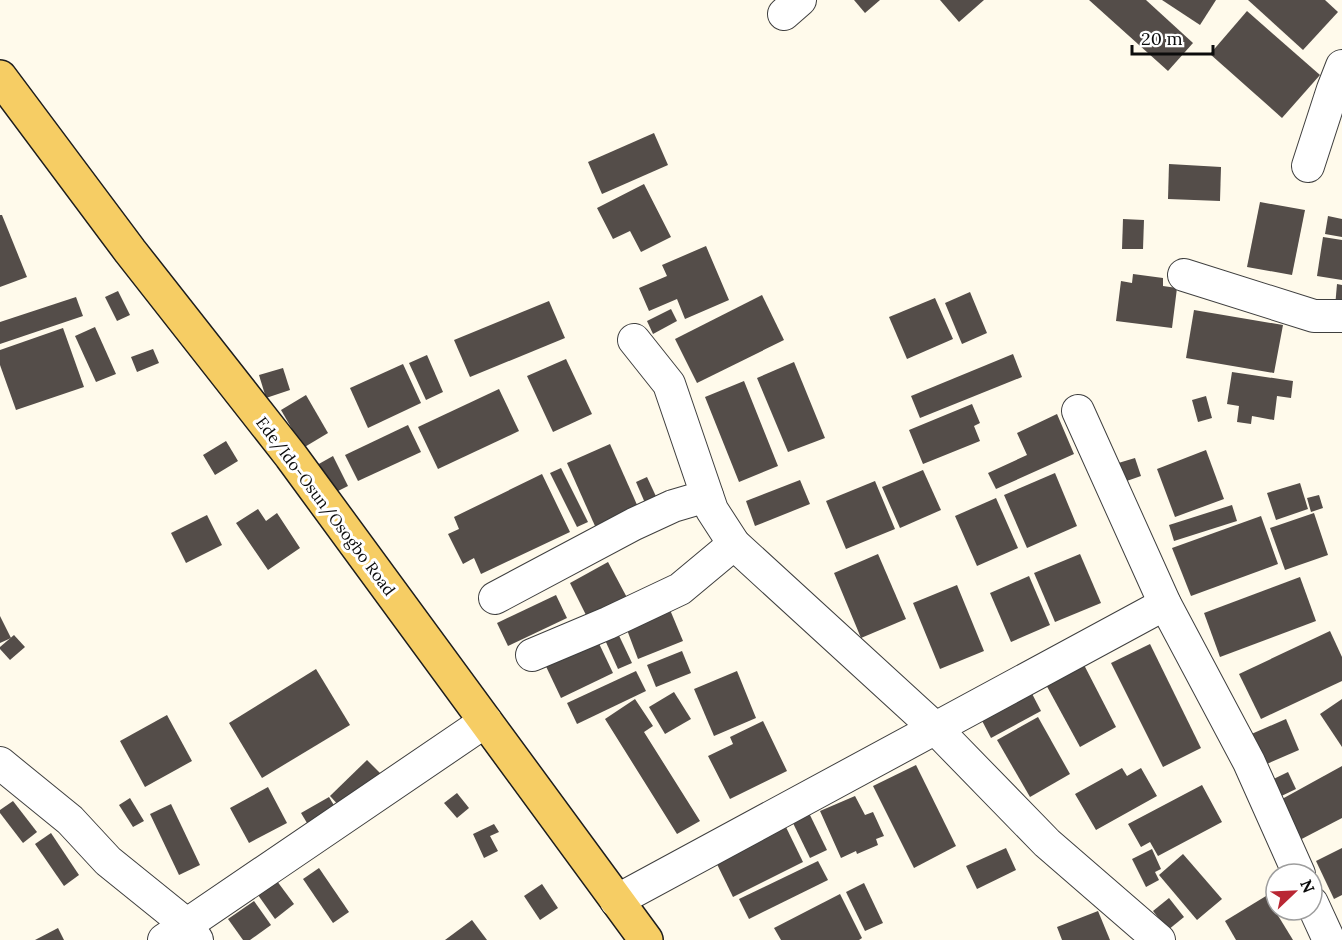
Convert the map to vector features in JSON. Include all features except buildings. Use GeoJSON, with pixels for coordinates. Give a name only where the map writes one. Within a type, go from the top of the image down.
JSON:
{"type":"FeatureCollection","features":[{"type":"Feature","properties":{"kind":"main road","name":"Ede/Ido-Osun/Osogbo Road"},"geometry":{"type":"LineString","coordinates":[[0,77],[130,251],[291,456],[645,940]]}},
{"type":"Feature","properties":{"kind":"street"},"geometry":{"type":"LineString","coordinates":[[1308,166],[1342,66]]}},
{"type":"Feature","properties":{"kind":"street"},"geometry":{"type":"LineString","coordinates":[[1184,275],[1314,316],[1342,316]]}},
{"type":"Feature","properties":{"kind":"street"},"geometry":{"type":"LineString","coordinates":[[634,340],[669,384],[712,510],[734,544],[935,728],[1047,843],[1159,940]]}},
{"type":"Feature","properties":{"kind":"street"},"geometry":{"type":"LineString","coordinates":[[1078,411],[1166,604],[1249,762],[1294,862]]}},
{"type":"Feature","properties":{"kind":"street"},"geometry":{"type":"LineString","coordinates":[[495,597],[634,524],[673,506],[707,496]]}},
{"type":"Feature","properties":{"kind":"street"},"geometry":{"type":"LineString","coordinates":[[532,655],[680,589],[734,544]]}},
{"type":"Feature","properties":{"kind":"street"},"geometry":{"type":"LineString","coordinates":[[616,901],[1166,604]]}},
{"type":"Feature","properties":{"kind":"street"},"geometry":{"type":"LineString","coordinates":[[0,763],[70,820],[182,935],[486,721]]}},
{"type":"Feature","properties":{"kind":"street"},"geometry":{"type":"LineString","coordinates":[[1321,922],[1329,940]]}}]}
